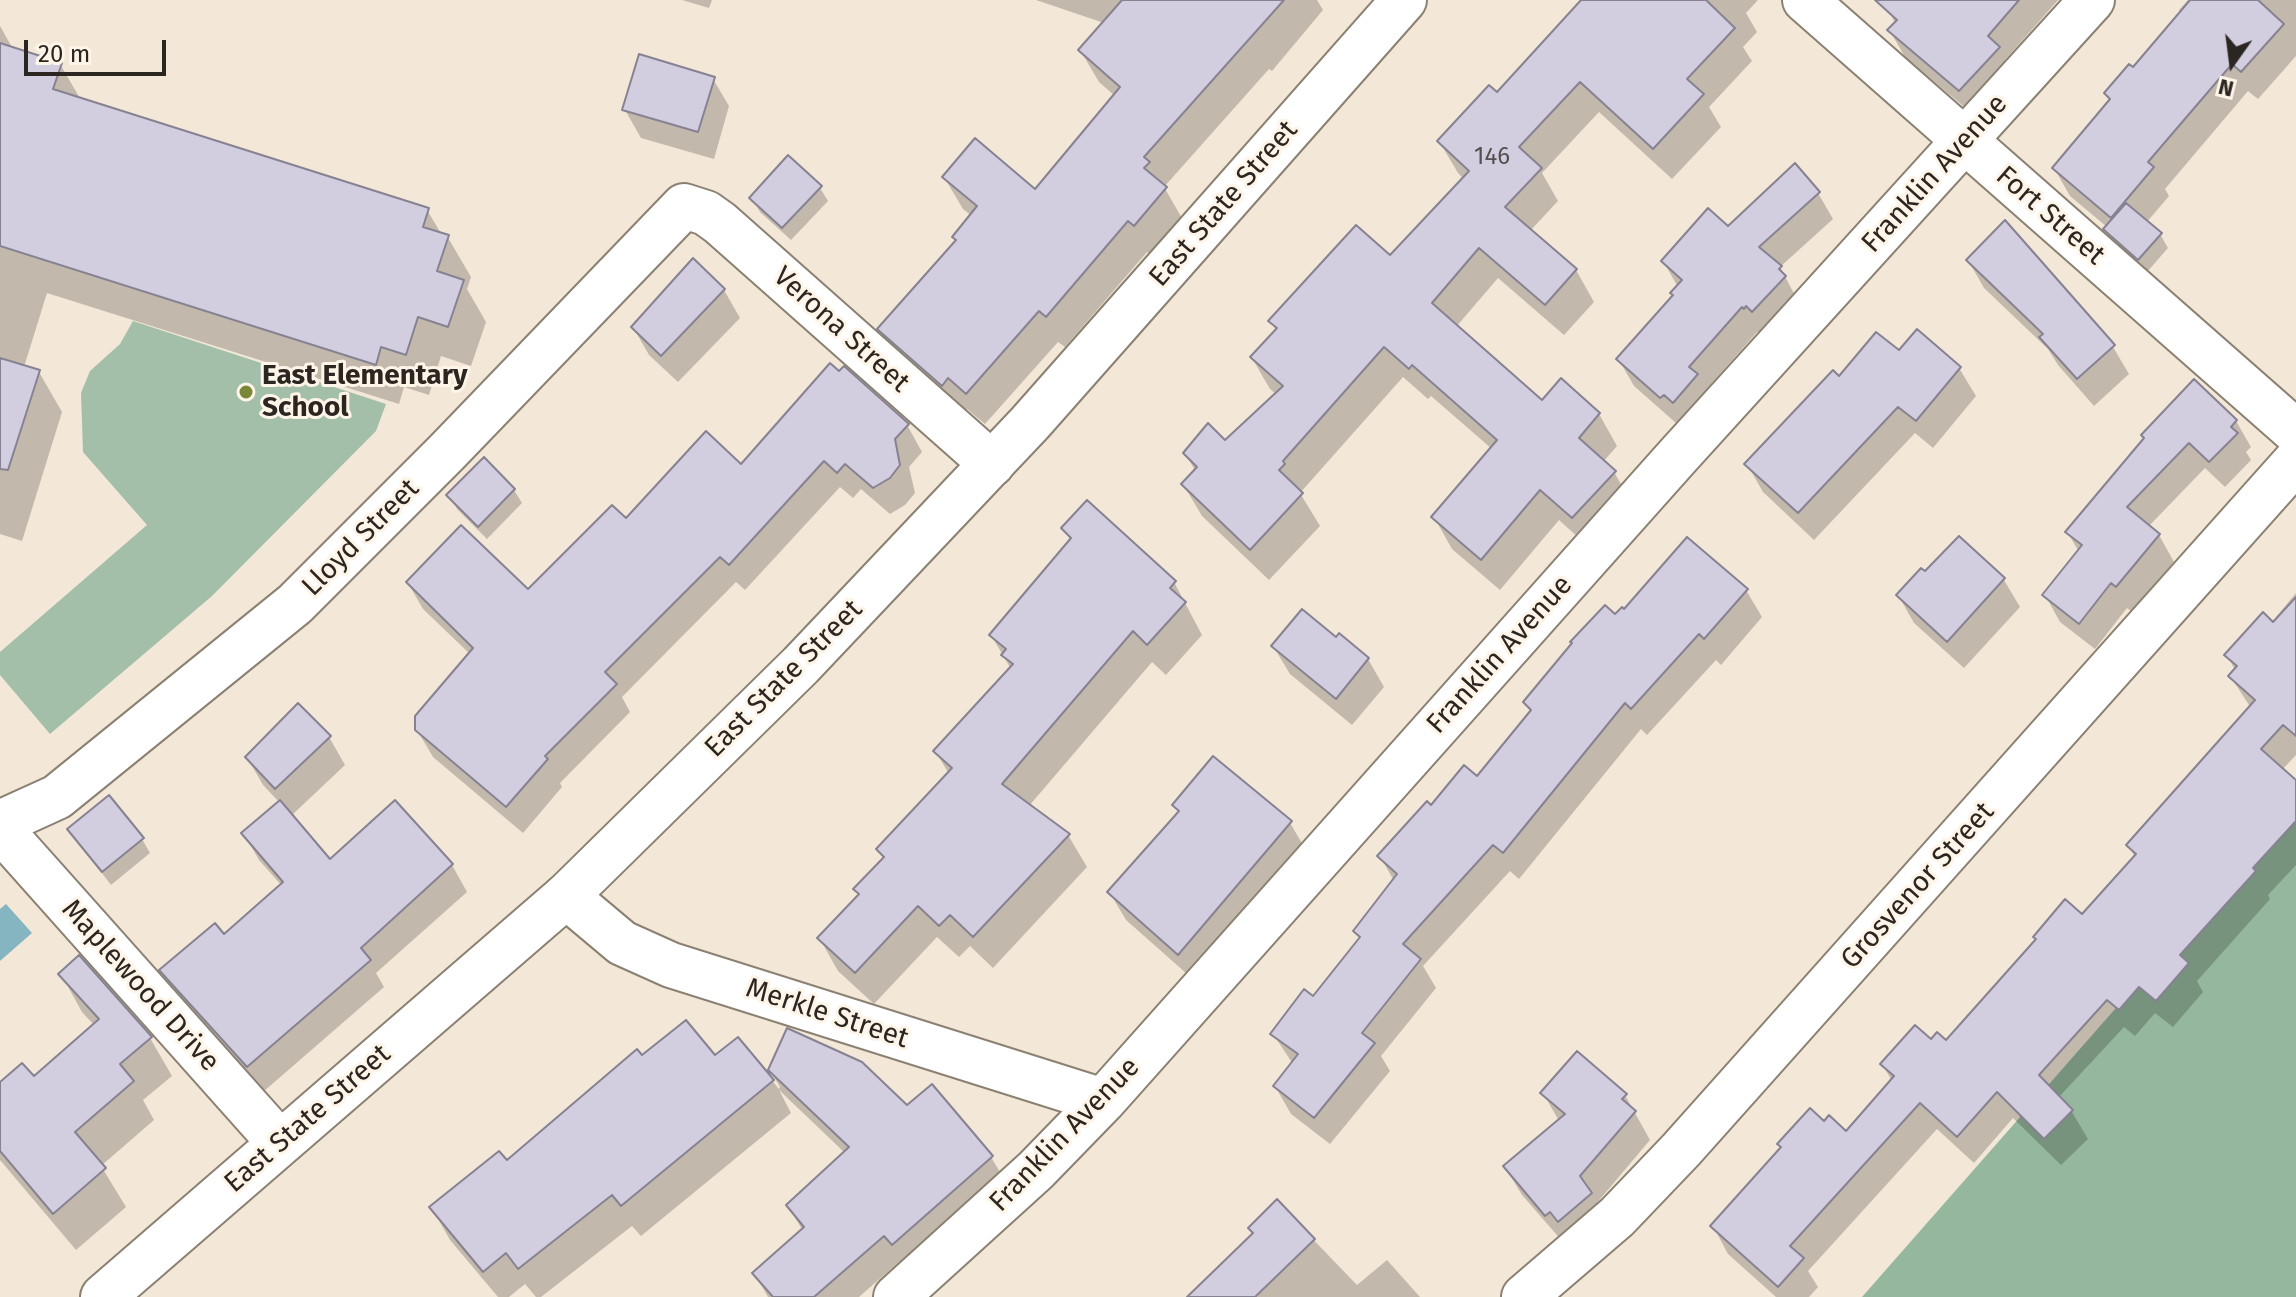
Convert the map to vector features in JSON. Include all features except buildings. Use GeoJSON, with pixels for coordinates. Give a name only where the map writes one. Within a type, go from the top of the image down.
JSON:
{"type":"FeatureCollection","features":[{"type":"Feature","properties":{"kind":"street","name":"East State Street"},"geometry":{"type":"LineString","coordinates":[[103,1297],[566,896],[801,665],[992,464],[1404,0]]}},
{"type":"Feature","properties":{"kind":"street","name":"Fort Street"},"geometry":{"type":"LineString","coordinates":[[1805,0],[2296,432]]}},
{"type":"Feature","properties":{"kind":"street","name":"Franklin Avenue"},"geometry":{"type":"LineString","coordinates":[[896,1297],[1036,1170],[1103,1101],[1631,508],[2092,0]]}},
{"type":"Feature","properties":{"kind":"street","name":"Verona Street"},"geometry":{"type":"LineString","coordinates":[[684,206],[706,213],[720,223],[992,464]]}},
{"type":"Feature","properties":{"kind":"street","name":"Lloyd Street"},"geometry":{"type":"LineString","coordinates":[[5,813],[57,797],[295,604],[447,452],[684,206]]}},
{"type":"Feature","properties":{"kind":"street","name":"Grosvenor Street"},"geometry":{"type":"LineString","coordinates":[[1524,1297],[1617,1217],[1681,1150],[2296,461]]}},
{"type":"Feature","properties":{"kind":"street","name":"Maplewood Drive"},"geometry":{"type":"LineString","coordinates":[[5,813],[280,1143]]}},
{"type":"Feature","properties":{"kind":"street","name":"Merkle Street"},"geometry":{"type":"LineString","coordinates":[[566,896],[622,943],[671,965],[1103,1101]]}},
{"type":"Feature","properties":{"kind":"green space"},"geometry":{"type":"Polygon","coordinates":[[[133,321],[386,404],[376,431],[212,596],[50,734],[0,675],[0,652],[147,525],[83,452],[81,393],[90,371],[120,344],[133,321]]]}},
{"type":"Feature","properties":{"kind":"green space"},"geometry":{"type":"Polygon","coordinates":[[[2296,803],[2296,1297],[1862,1297],[2296,803]]]}},
{"type":"Feature","properties":{"kind":"water"},"geometry":{"type":"Polygon","coordinates":[[[6,904],[32,933],[0,961],[0,909],[6,904]]]}},
{"type":"Feature","properties":{"kind":"place","name":"East Elementary School"},"geometry":{"type":"Point","coordinates":[246,392]}}]}
